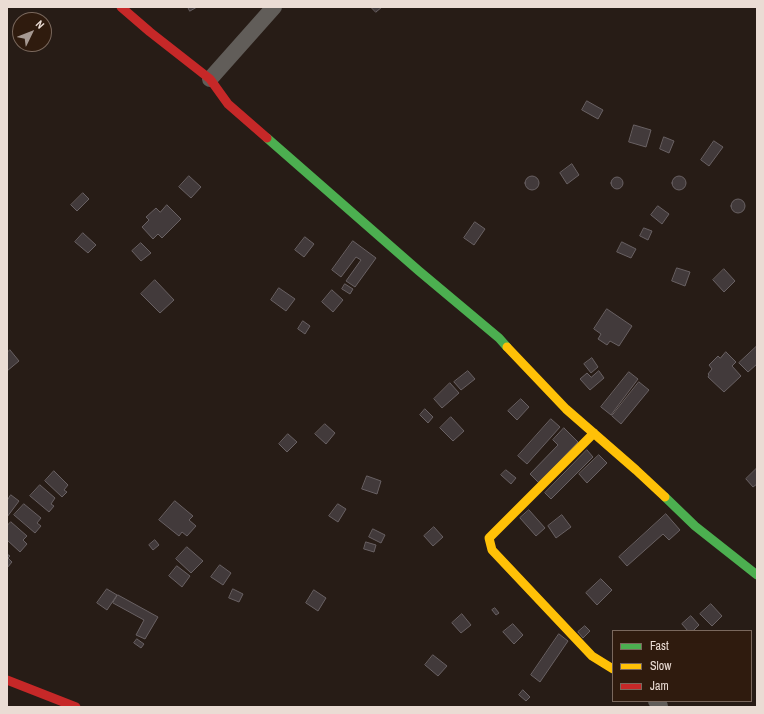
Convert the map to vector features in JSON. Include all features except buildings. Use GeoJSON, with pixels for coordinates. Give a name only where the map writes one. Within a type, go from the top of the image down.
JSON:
{"type":"FeatureCollection","features":[{"type":"Feature","properties":{"kind":"street"},"geometry":{"type":"LineString","coordinates":[[121,7],[210,79],[228,104],[419,271],[499,338],[566,409],[636,470],[695,526],[757,575]]}},
{"type":"Feature","properties":{"kind":"street"},"geometry":{"type":"LineString","coordinates":[[210,79],[274,7]]}},
{"type":"Feature","properties":{"kind":"street"},"geometry":{"type":"LineString","coordinates":[[594,433],[489,538],[492,550],[558,622],[592,656],[612,668]]}},
{"type":"Feature","properties":{"kind":"street"},"geometry":{"type":"LineString","coordinates":[[7,680],[76,707]]}},
{"type":"Feature","properties":{"kind":"traffic: fast"},"geometry":{"type":"LineString","coordinates":[[267,138],[419,271],[499,338],[507,347]]}},
{"type":"Feature","properties":{"kind":"traffic: fast"},"geometry":{"type":"LineString","coordinates":[[665,497],[695,526],[757,575]]}},
{"type":"Feature","properties":{"kind":"traffic: slow"},"geometry":{"type":"LineString","coordinates":[[507,347],[566,409],[665,497]]}},
{"type":"Feature","properties":{"kind":"traffic: slow"},"geometry":{"type":"LineString","coordinates":[[594,433],[489,538],[492,550],[592,656],[612,668]]}},
{"type":"Feature","properties":{"kind":"traffic: jam"},"geometry":{"type":"LineString","coordinates":[[121,7],[210,79],[228,104],[267,138]]}},
{"type":"Feature","properties":{"kind":"traffic: jam"},"geometry":{"type":"LineString","coordinates":[[7,680],[76,707]]}}]}
